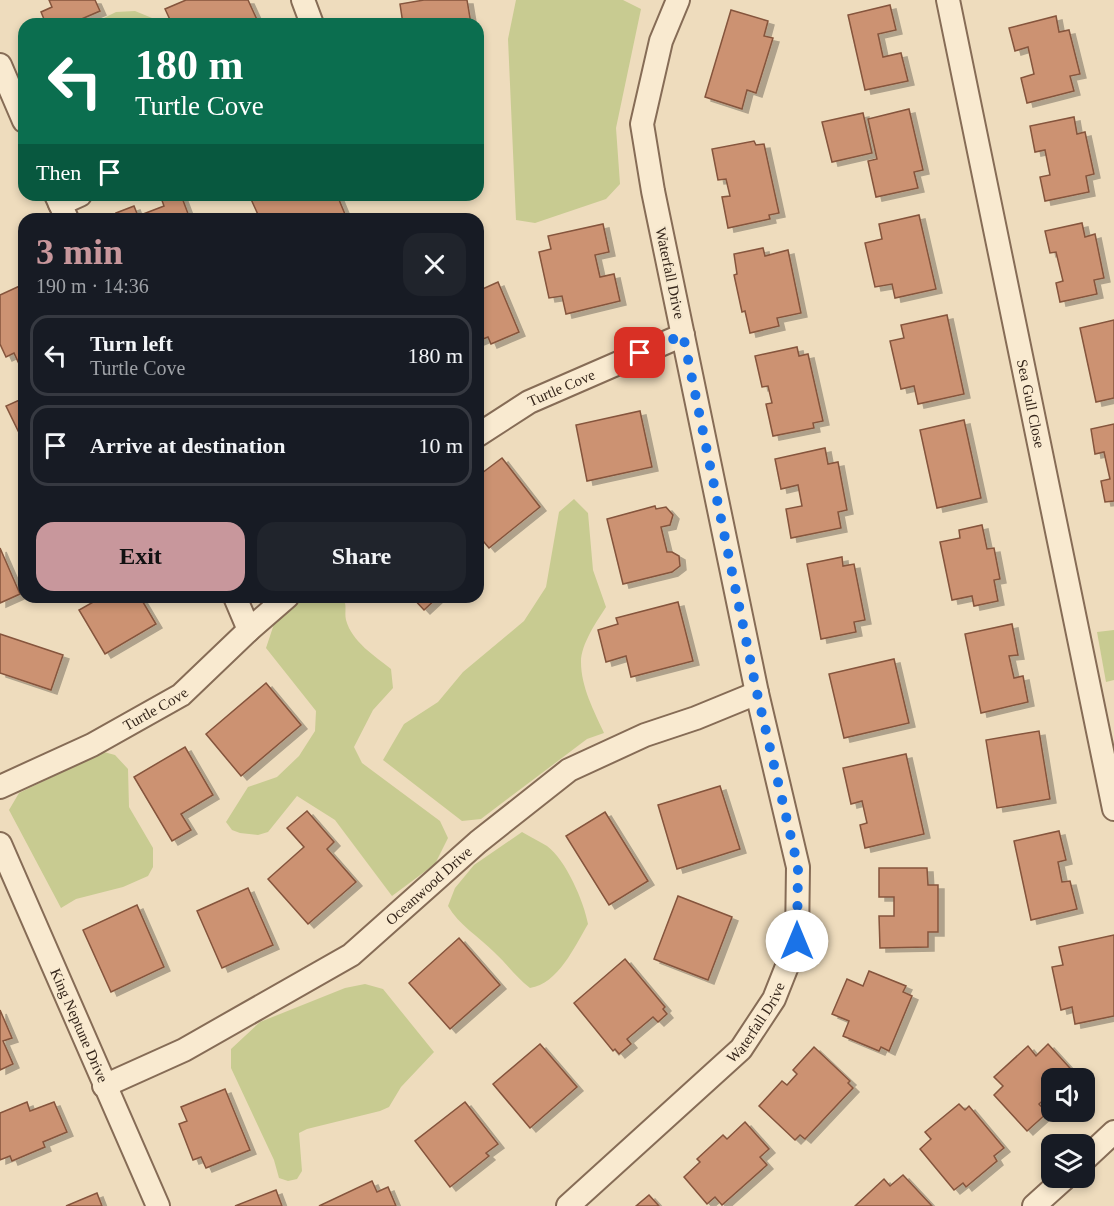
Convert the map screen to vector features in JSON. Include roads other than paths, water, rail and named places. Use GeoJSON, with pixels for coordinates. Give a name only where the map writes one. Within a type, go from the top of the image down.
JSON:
{"type":"FeatureCollection","features":[{"type":"Feature","properties":{"kind":"street"},"geometry":{"type":"LineString","coordinates":[[303,0],[310,18]]}},
{"type":"Feature","properties":{"kind":"street","name":"Waterfall Drive"},"geometry":{"type":"LineString","coordinates":[[568,1206],[741,1049],[774,999],[797,941],[798,867],[757,693],[653,191],[642,124],[661,41],[678,0]]}},
{"type":"Feature","properties":{"kind":"street","name":"Sea Gull Close"},"geometry":{"type":"LineString","coordinates":[[948,0],[1114,809]]}},
{"type":"Feature","properties":{"kind":"street"},"geometry":{"type":"LineString","coordinates":[[0,65],[18,107]]}},
{"type":"Feature","properties":{"kind":"street","name":"Turtle Cove"},"geometry":{"type":"LineString","coordinates":[[484,431],[529,402],[683,335]]}},
{"type":"Feature","properties":{"kind":"street"},"geometry":{"type":"LineString","coordinates":[[238,603],[249,630]]}},
{"type":"Feature","properties":{"kind":"street","name":"Turtle Cove"},"geometry":{"type":"LineString","coordinates":[[0,787],[92,745],[181,695],[280,603]]}},
{"type":"Feature","properties":{"kind":"street","name":"Oceanwood Drive"},"geometry":{"type":"LineString","coordinates":[[104,1086],[184,1050],[351,955],[478,843],[569,770],[645,735],[696,718],[757,693]]}},
{"type":"Feature","properties":{"kind":"street","name":"King Neptune Drive"},"geometry":{"type":"LineString","coordinates":[[0,844],[104,1086],[159,1206]]}},
{"type":"Feature","properties":{"kind":"street"},"geometry":{"type":"LineString","coordinates":[[1095,1150],[1114,1132]]}},
{"type":"Feature","properties":{"kind":"street"},"geometry":{"type":"LineString","coordinates":[[1034,1206],[1054,1188]]}}]}
